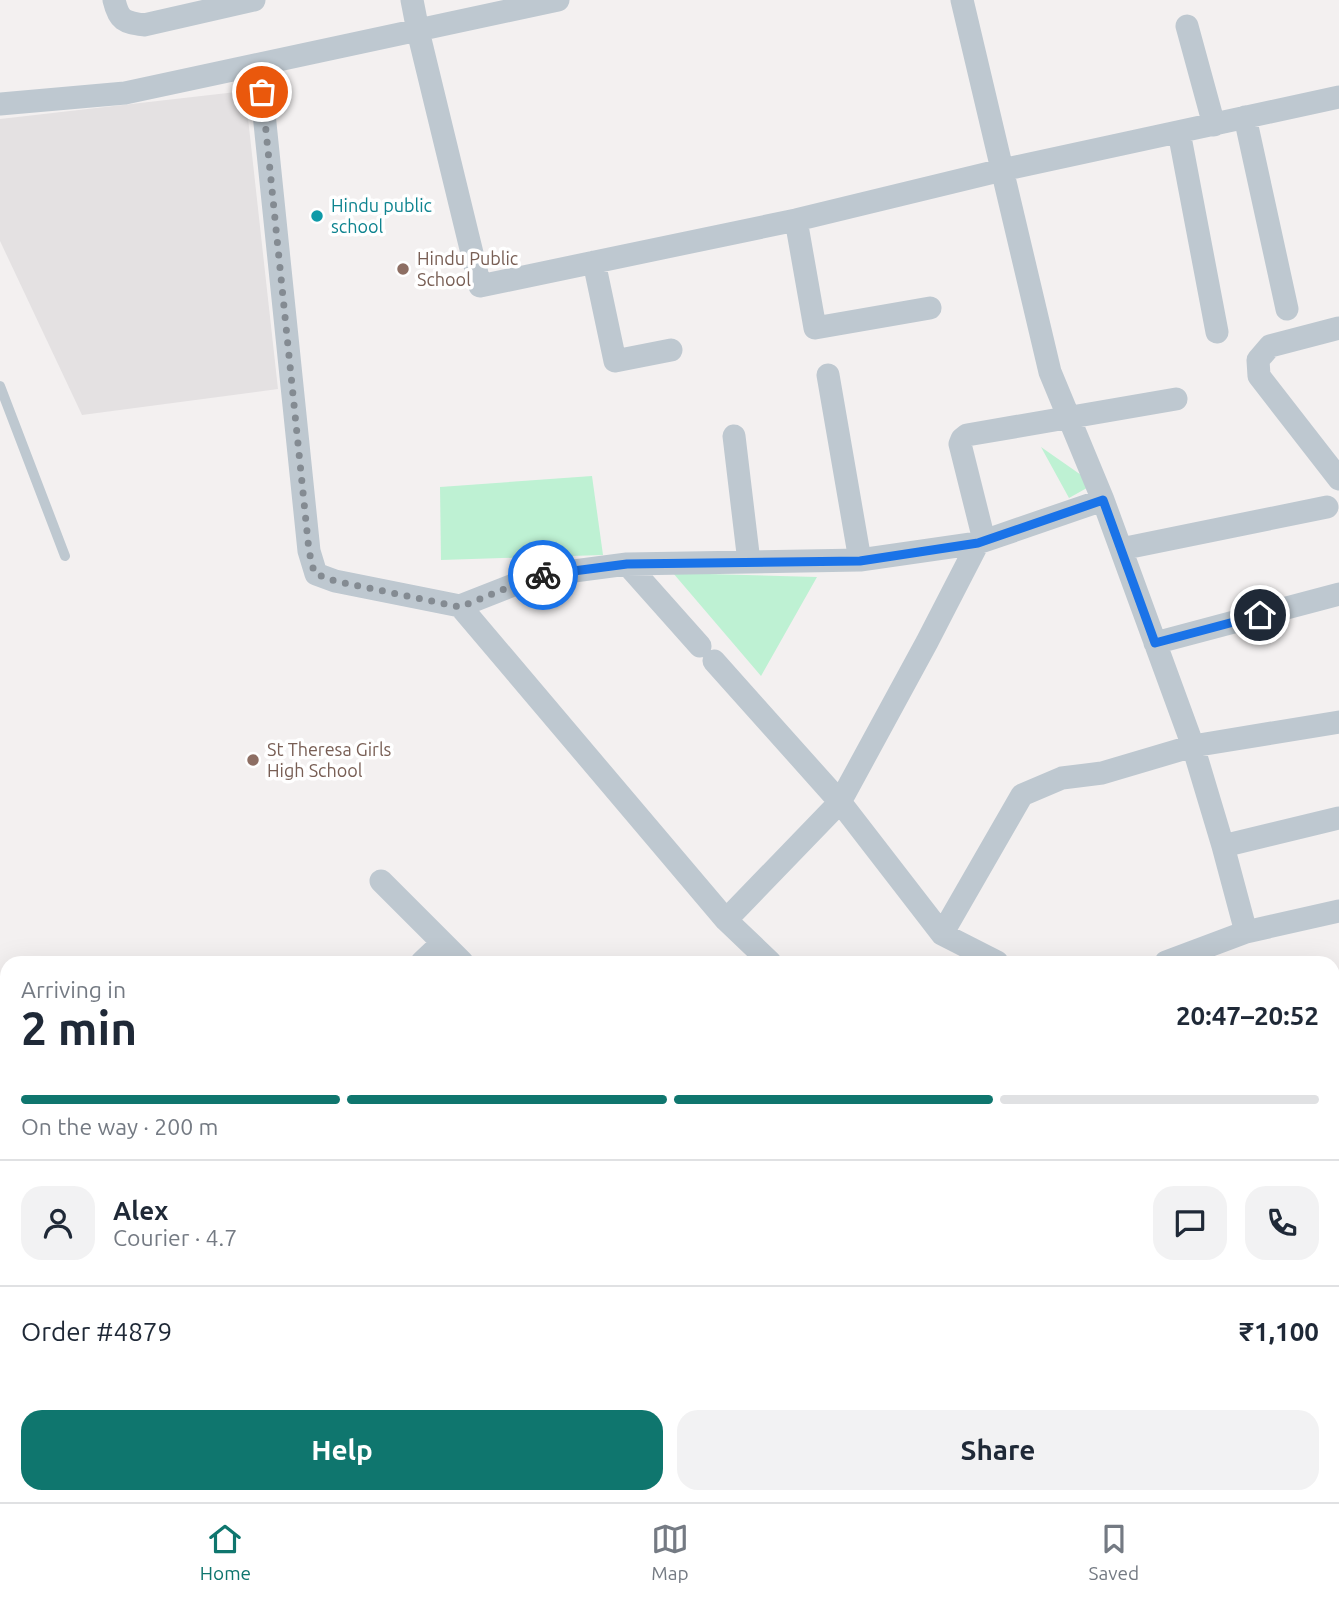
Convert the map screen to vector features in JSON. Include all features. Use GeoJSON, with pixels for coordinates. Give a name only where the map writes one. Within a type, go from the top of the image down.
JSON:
{"type":"FeatureCollection","features":[{"type":"Feature","properties":{"kind":"street"},"geometry":{"type":"LineString","coordinates":[[114,0],[117,15],[127,23],[144,25],[254,0]]}},
{"type":"Feature","properties":{"kind":"street"},"geometry":{"type":"LineString","coordinates":[[412,0],[480,286],[796,220],[1002,170],[1339,97]]}},
{"type":"Feature","properties":{"kind":"street"},"geometry":{"type":"LineString","coordinates":[[962,0],[1050,372],[1103,500],[1193,746],[1246,932]]}},
{"type":"Feature","properties":{"kind":"street"},"geometry":{"type":"LineString","coordinates":[[0,104],[125,93],[552,1]]}},
{"type":"Feature","properties":{"kind":"street"},"geometry":{"type":"LineString","coordinates":[[1187,26],[1214,124]]}},
{"type":"Feature","properties":{"kind":"street"},"geometry":{"type":"LineString","coordinates":[[259,65],[309,551],[316,574],[335,581],[460,607],[536,576],[627,564],[860,561],[981,541],[1103,500]]}},
{"type":"Feature","properties":{"kind":"street"},"geometry":{"type":"LineString","coordinates":[[1245,117],[1287,309]]}},
{"type":"Feature","properties":{"kind":"street"},"geometry":{"type":"LineString","coordinates":[[1179,132],[1217,332]]}},
{"type":"Feature","properties":{"kind":"street"},"geometry":{"type":"LineString","coordinates":[[796,220],[815,328],[930,308]]}},
{"type":"Feature","properties":{"kind":"street"},"geometry":{"type":"LineString","coordinates":[[594,262],[615,361],[671,350]]}},
{"type":"Feature","properties":{"kind":"street"},"geometry":{"type":"LineString","coordinates":[[1339,328],[1270,346],[1258,360],[1259,376],[1339,479]]}},
{"type":"Feature","properties":{"kind":"street"},"geometry":{"type":"LineString","coordinates":[[828,375],[860,561]]}},
{"type":"Feature","properties":{"kind":"street"},"geometry":{"type":"LineString","coordinates":[[726,920],[840,802],[981,541],[960,444],[962,439],[973,433],[1177,399]]}},
{"type":"Feature","properties":{"kind":"street"},"geometry":{"type":"LineString","coordinates":[[734,436],[749,562]]}},
{"type":"Feature","properties":{"kind":"street"},"geometry":{"type":"LineString","coordinates":[[1121,549],[1327,507]]}},
{"type":"Feature","properties":{"kind":"street"},"geometry":{"type":"LineString","coordinates":[[627,564],[840,802],[942,934],[985,956]]}},
{"type":"Feature","properties":{"kind":"street"},"geometry":{"type":"LineString","coordinates":[[1155,643],[1339,594]]}},
{"type":"Feature","properties":{"kind":"street"},"geometry":{"type":"LineString","coordinates":[[460,607],[726,920],[764,956]]}},
{"type":"Feature","properties":{"kind":"street"},"geometry":{"type":"LineString","coordinates":[[942,934],[1022,795],[1062,778],[1102,773],[1193,746],[1339,722]]}},
{"type":"Feature","properties":{"kind":"street"},"geometry":{"type":"LineString","coordinates":[[1223,846],[1339,818]]}},
{"type":"Feature","properties":{"kind":"street"},"geometry":{"type":"LineString","coordinates":[[381,881],[456,956]]}},
{"type":"Feature","properties":{"kind":"street"},"geometry":{"type":"LineString","coordinates":[[1182,956],[1246,932],[1339,911]]}},
{"type":"Feature","properties":{"kind":"street"},"geometry":{"type":"LineString","coordinates":[[428,956],[442,943]]}},
{"type":"Feature","properties":{"kind":"lane"},"geometry":{"type":"LineString","coordinates":[[0,387],[65,556]]}},
{"type":"Feature","properties":{"kind":"shaded area"},"geometry":{"type":"Polygon","coordinates":[[[245,91],[278,389],[82,415],[0,241],[0,119],[245,91]]]}},
{"type":"Feature","properties":{"kind":"green space"},"geometry":{"type":"Polygon","coordinates":[[[1041,447],[1094,484],[1069,498],[1041,447]]]}},
{"type":"Feature","properties":{"kind":"green space"},"geometry":{"type":"Polygon","coordinates":[[[592,476],[603,555],[441,560],[440,487],[592,476]]]}},
{"type":"Feature","properties":{"kind":"green space"},"geometry":{"type":"Polygon","coordinates":[[[673,573],[817,577],[761,676],[673,573]]]}},
{"type":"Feature","properties":{"kind":"way so far"},"geometry":{"type":"LineString","coordinates":[[262,92],[309,551],[314,572],[335,581],[460,607],[543,575]]}},
{"type":"Feature","properties":{"kind":"place","name":"Hindu public school"},"geometry":{"type":"Point","coordinates":[317,216]}},
{"type":"Feature","properties":{"kind":"place","name":"Hindu Public School"},"geometry":{"type":"Point","coordinates":[403,269]}},
{"type":"Feature","properties":{"kind":"place","name":"St Theresa Girls High School"},"geometry":{"type":"Point","coordinates":[253,760]}},
{"type":"Feature","properties":{"kind":"route"},"geometry":{"type":"LineString","coordinates":[[543,575],[627,564],[860,561],[978,543],[1103,500],[1155,643],[1260,615]]}}]}
